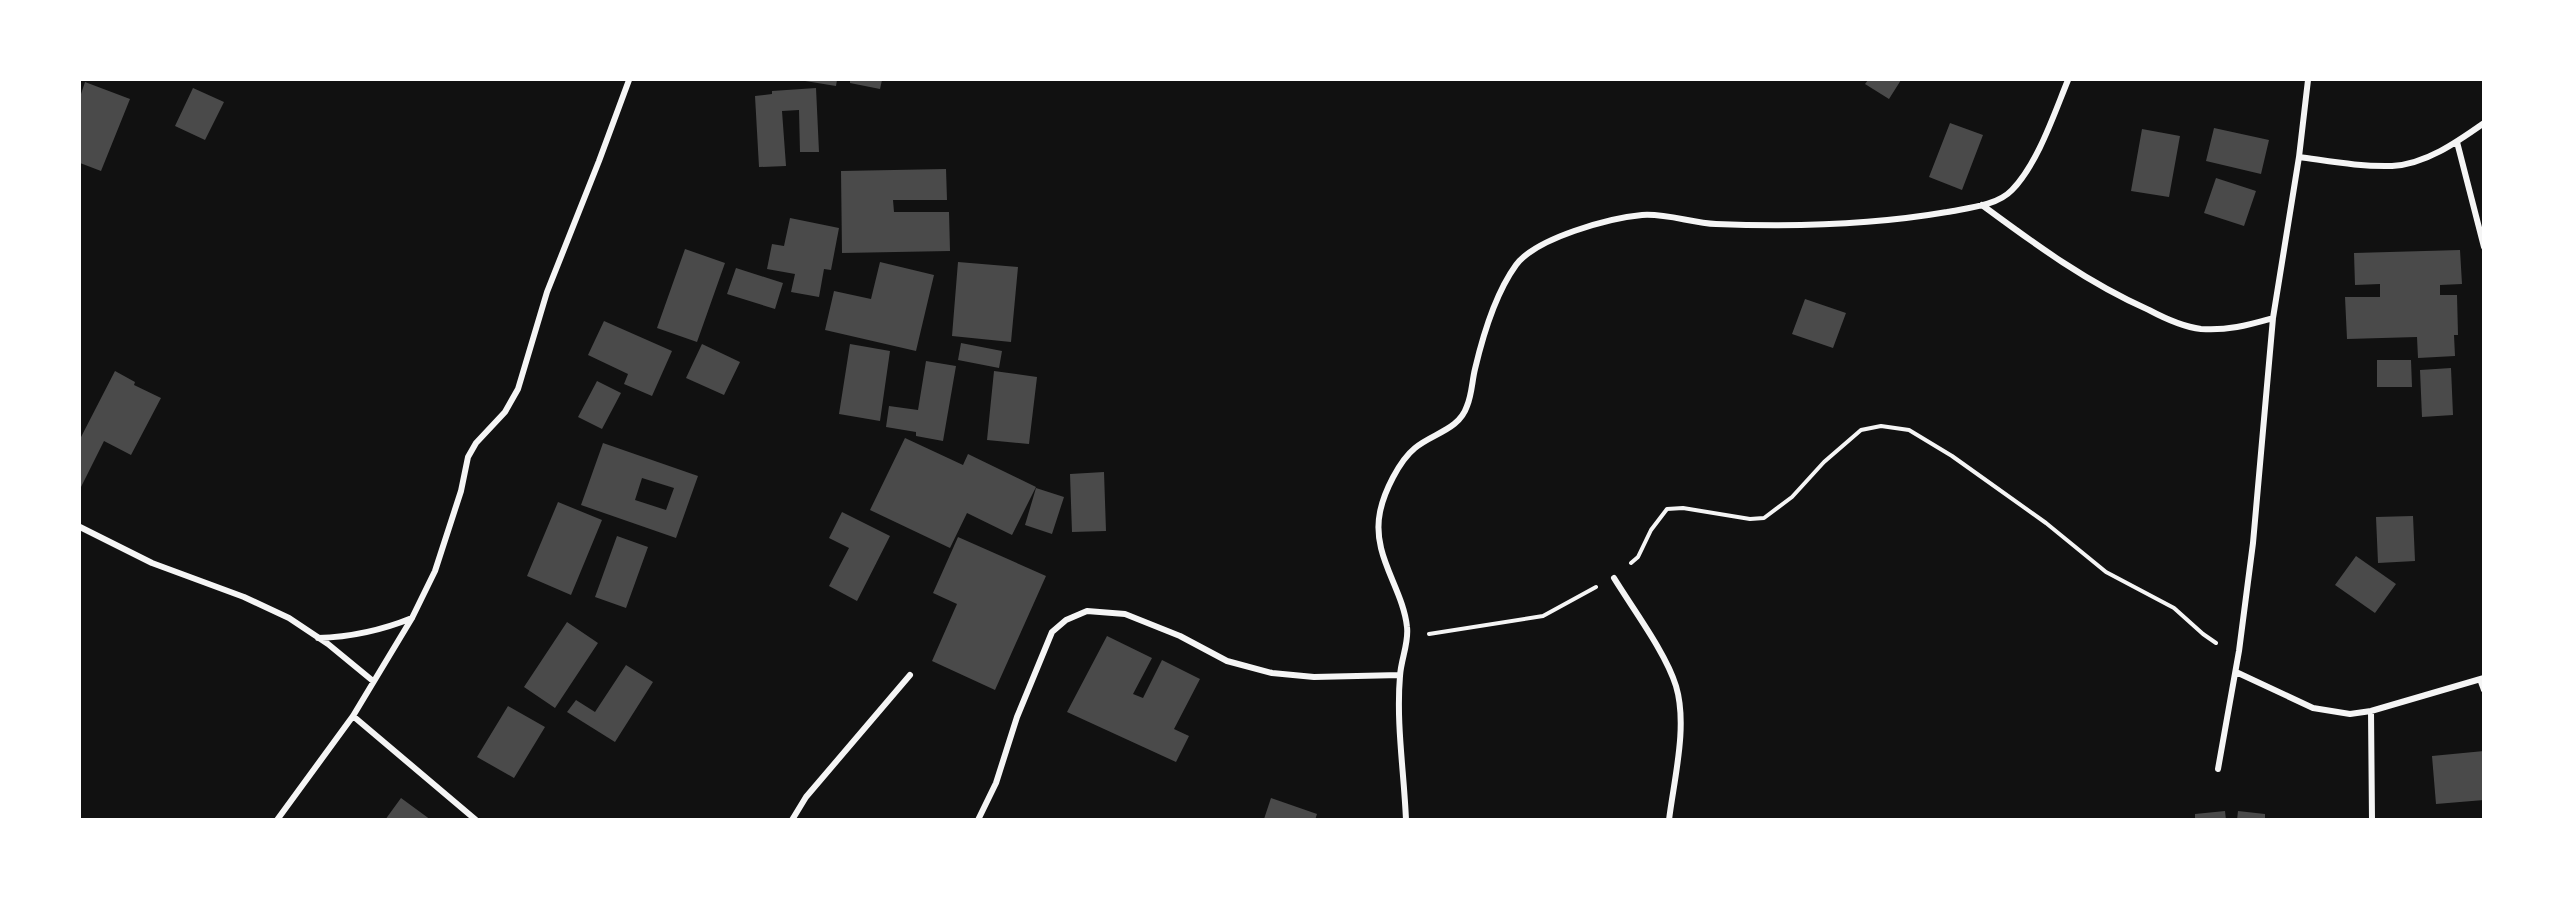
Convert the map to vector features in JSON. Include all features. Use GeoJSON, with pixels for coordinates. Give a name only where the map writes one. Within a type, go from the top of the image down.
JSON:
{"type":"FeatureCollection","features":[{"type":"Feature","properties":{"kind":"street"},"geometry":{"type":"LineString","coordinates":[[277,819],[352,716],[412,618],[435,571],[461,491],[468,457],[476,443],[506,412],[518,389],[547,292],[599,161],[628,80]]}},
{"type":"Feature","properties":{"kind":"street"},"geometry":{"type":"LineString","coordinates":[[1406,819],[1399,723],[1400,675],[1408,635],[1407,622],[1382,552],[1378,526],[1380,510],[1402,460],[1418,446],[1457,423],[1467,407],[1475,367],[1488,326],[1502,289],[1518,262],[1549,241],[1587,227],[1644,214],[1713,224],[1867,222],[1925,216],[1982,205],[2010,193],[2028,167],[2068,80]]}},
{"type":"Feature","properties":{"kind":"street"},"geometry":{"type":"LineString","coordinates":[[2218,769],[2239,651],[2253,543],[2273,318],[2299,157],[2308,80]]}},
{"type":"Feature","properties":{"kind":"street"},"geometry":{"type":"LineString","coordinates":[[2299,157],[2350,164],[2394,166],[2431,156],[2457,142],[2484,123]]}},
{"type":"Feature","properties":{"kind":"street"},"geometry":{"type":"LineString","coordinates":[[2457,142],[2484,248]]}},
{"type":"Feature","properties":{"kind":"street"},"geometry":{"type":"LineString","coordinates":[[1982,205],[2048,254],[2111,293],[2165,318],[2198,329],[2232,330],[2273,318]]}},
{"type":"Feature","properties":{"kind":"street"},"geometry":{"type":"LineString","coordinates":[[80,527],[152,563],[244,597],[289,618],[373,681]]}},
{"type":"Feature","properties":{"kind":"street"},"geometry":{"type":"LineString","coordinates":[[1614,578],[1665,660],[1677,687],[1681,730],[1669,819]]}},
{"type":"Feature","properties":{"kind":"street"},"geometry":{"type":"LineString","coordinates":[[978,819],[996,783],[1017,717],[1052,632],[1066,620],[1087,611],[1125,614],[1180,636],[1227,661],[1272,673],[1314,677],[1400,675]]}},
{"type":"Feature","properties":{"kind":"street"},"geometry":{"type":"LineString","coordinates":[[318,638],[371,633],[412,618]]}},
{"type":"Feature","properties":{"kind":"street"},"geometry":{"type":"LineString","coordinates":[[2236,672],[2313,708],[2350,714],[2371,711],[2482,679],[2484,690]]}},
{"type":"Feature","properties":{"kind":"street"},"geometry":{"type":"LineString","coordinates":[[792,819],[806,796],[910,675]]}},
{"type":"Feature","properties":{"kind":"street"},"geometry":{"type":"LineString","coordinates":[[2371,711],[2372,819]]}},
{"type":"Feature","properties":{"kind":"street"},"geometry":{"type":"LineString","coordinates":[[352,716],[476,819]]}},
{"type":"Feature","properties":{"kind":"path"},"geometry":{"type":"LineString","coordinates":[[1408,635],[1442,634],[1544,616],[1614,578],[1638,557],[1651,530],[1667,509],[1683,508],[1750,519],[1764,518],[1792,497],[1824,462],[1861,430],[1881,426],[1909,430],[1952,456],[2046,523],[2106,572],[2174,608],[2219,645],[2239,651]]}},
{"type":"Feature","properties":{"kind":"building"},"geometry":{"type":"Polygon","coordinates":[[[799,80],[837,80],[836,86],[799,80]]]}},
{"type":"Feature","properties":{"kind":"building"},"geometry":{"type":"Polygon","coordinates":[[[850,80],[882,80],[880,89],[850,83],[850,80]]]}},
{"type":"Feature","properties":{"kind":"building"},"geometry":{"type":"Polygon","coordinates":[[[1868,80],[1901,80],[1889,99],[1865,84],[1868,80]]]}},
{"type":"Feature","properties":{"kind":"building"},"geometry":{"type":"Polygon","coordinates":[[[85,82],[130,99],[101,171],[80,163],[80,97],[85,82]]]}},
{"type":"Feature","properties":{"kind":"building"},"geometry":{"type":"Polygon","coordinates":[[[193,88],[224,102],[205,140],[175,126],[193,88]]]}},
{"type":"Feature","properties":{"kind":"building"},"geometry":{"type":"Polygon","coordinates":[[[816,88],[819,152],[800,152],[799,110],[782,111],[786,166],[759,167],[755,96],[772,94],[772,91],[816,88]]]}},
{"type":"Feature","properties":{"kind":"building"},"geometry":{"type":"Polygon","coordinates":[[[1950,123],[1983,135],[1962,190],[1929,177],[1950,123]]]}},
{"type":"Feature","properties":{"kind":"building"},"geometry":{"type":"Polygon","coordinates":[[[2214,128],[2269,140],[2261,174],[2206,161],[2214,128]]]}},
{"type":"Feature","properties":{"kind":"building"},"geometry":{"type":"Polygon","coordinates":[[[2142,129],[2180,136],[2169,197],[2131,191],[2142,129]]]}},
{"type":"Feature","properties":{"kind":"building"},"geometry":{"type":"Polygon","coordinates":[[[946,169],[947,200],[893,200],[894,212],[949,212],[950,251],[842,253],[841,171],[946,169]]]}},
{"type":"Feature","properties":{"kind":"building"},"geometry":{"type":"Polygon","coordinates":[[[2216,178],[2256,191],[2244,226],[2204,213],[2216,178]]]}},
{"type":"Feature","properties":{"kind":"building"},"geometry":{"type":"Polygon","coordinates":[[[790,218],[839,228],[831,270],[824,269],[819,297],[791,292],[795,274],[767,269],[772,244],[784,246],[790,218]]]}},
{"type":"Feature","properties":{"kind":"building"},"geometry":{"type":"Polygon","coordinates":[[[685,249],[725,263],[697,342],[657,328],[685,249]]]}},
{"type":"Feature","properties":{"kind":"building"},"geometry":{"type":"Polygon","coordinates":[[[2460,250],[2462,284],[2440,285],[2440,295],[2457,295],[2458,335],[2454,335],[2455,356],[2418,358],[2417,337],[2347,339],[2345,297],[2380,297],[2380,284],[2355,285],[2354,253],[2460,250]]]}},
{"type":"Feature","properties":{"kind":"building"},"geometry":{"type":"Polygon","coordinates":[[[880,262],[934,275],[916,351],[825,330],[834,291],[871,299],[880,262]]]}},
{"type":"Feature","properties":{"kind":"building"},"geometry":{"type":"Polygon","coordinates":[[[958,262],[1018,267],[1011,342],[952,336],[958,262]]]}},
{"type":"Feature","properties":{"kind":"building"},"geometry":{"type":"Polygon","coordinates":[[[736,268],[783,283],[775,309],[727,294],[736,268]]]}},
{"type":"Feature","properties":{"kind":"building"},"geometry":{"type":"Polygon","coordinates":[[[1805,299],[1846,313],[1833,348],[1792,334],[1805,299]]]}},
{"type":"Feature","properties":{"kind":"building"},"geometry":{"type":"Polygon","coordinates":[[[604,321],[672,351],[652,396],[624,384],[628,374],[588,355],[604,321]]]}},
{"type":"Feature","properties":{"kind":"building"},"geometry":{"type":"Polygon","coordinates":[[[961,343],[1002,351],[999,368],[958,360],[961,343]]]}},
{"type":"Feature","properties":{"kind":"building"},"geometry":{"type":"Polygon","coordinates":[[[702,344],[740,362],[724,395],[686,378],[702,344]]]}},
{"type":"Feature","properties":{"kind":"building"},"geometry":{"type":"Polygon","coordinates":[[[850,344],[890,351],[880,421],[839,414],[850,344]]]}},
{"type":"Feature","properties":{"kind":"building"},"geometry":{"type":"Polygon","coordinates":[[[2377,360],[2411,360],[2412,387],[2377,387],[2377,360]]]}},
{"type":"Feature","properties":{"kind":"building"},"geometry":{"type":"Polygon","coordinates":[[[926,361],[956,366],[943,441],[916,436],[916,432],[886,427],[889,406],[918,410],[926,361]]]}},
{"type":"Feature","properties":{"kind":"building"},"geometry":{"type":"Polygon","coordinates":[[[2451,368],[2453,415],[2422,417],[2420,370],[2451,368]]]}},
{"type":"Feature","properties":{"kind":"building"},"geometry":{"type":"Polygon","coordinates":[[[115,371],[135,382],[134,385],[161,398],[131,455],[104,441],[80,489],[80,439],[115,371]]]}},
{"type":"Feature","properties":{"kind":"building"},"geometry":{"type":"Polygon","coordinates":[[[994,371],[1037,377],[1029,444],[987,440],[994,371]]]}},
{"type":"Feature","properties":{"kind":"building"},"geometry":{"type":"Polygon","coordinates":[[[597,381],[621,393],[602,429],[578,417],[597,381]]]}},
{"type":"Feature","properties":{"kind":"building"},"geometry":{"type":"Polygon","coordinates":[[[905,438],[963,465],[968,454],[1036,487],[1012,535],[967,513],[950,548],[870,510],[905,438]]]}},
{"type":"Feature","properties":{"kind":"building"},"geometry":{"type":"Polygon","coordinates":[[[603,443],[698,476],[676,538],[581,505],[603,443]],[[642,478],[635,500],[666,510],[674,488],[642,478]]]}},
{"type":"Feature","properties":{"kind":"building"},"geometry":{"type":"Polygon","coordinates":[[[1104,472],[1106,531],[1072,532],[1070,474],[1104,472]]]}},
{"type":"Feature","properties":{"kind":"building"},"geometry":{"type":"Polygon","coordinates":[[[1036,488],[1064,497],[1052,534],[1025,525],[1036,488]]]}},
{"type":"Feature","properties":{"kind":"building"},"geometry":{"type":"Polygon","coordinates":[[[558,502],[602,520],[571,595],[527,576],[558,502]]]}},
{"type":"Feature","properties":{"kind":"building"},"geometry":{"type":"Polygon","coordinates":[[[842,512],[890,536],[857,601],[829,586],[849,548],[829,538],[842,512]]]}},
{"type":"Feature","properties":{"kind":"building"},"geometry":{"type":"Polygon","coordinates":[[[2413,516],[2415,561],[2378,563],[2376,517],[2413,516]]]}},
{"type":"Feature","properties":{"kind":"building"},"geometry":{"type":"Polygon","coordinates":[[[617,536],[648,547],[626,608],[595,597],[617,536]]]}},
{"type":"Feature","properties":{"kind":"building"},"geometry":{"type":"Polygon","coordinates":[[[958,537],[1046,576],[995,690],[932,661],[957,604],[933,593],[958,537]]]}},
{"type":"Feature","properties":{"kind":"building"},"geometry":{"type":"Polygon","coordinates":[[[2356,556],[2396,584],[2375,613],[2335,585],[2356,556]]]}},
{"type":"Feature","properties":{"kind":"building"},"geometry":{"type":"Polygon","coordinates":[[[567,622],[598,643],[555,708],[524,687],[567,622]]]}},
{"type":"Feature","properties":{"kind":"building"},"geometry":{"type":"Polygon","coordinates":[[[1107,636],[1152,658],[1133,694],[1143,698],[1162,660],[1200,679],[1174,729],[1189,736],[1176,762],[1067,712],[1107,636]]]}},
{"type":"Feature","properties":{"kind":"building"},"geometry":{"type":"Polygon","coordinates":[[[626,665],[653,682],[615,742],[567,712],[576,700],[595,712],[626,665]]]}},
{"type":"Feature","properties":{"kind":"building"},"geometry":{"type":"Polygon","coordinates":[[[508,706],[545,727],[514,778],[477,757],[508,706]]]}},
{"type":"Feature","properties":{"kind":"building"},"geometry":{"type":"Polygon","coordinates":[[[2484,751],[2484,800],[2436,804],[2432,756],[2484,751]]]}},
{"type":"Feature","properties":{"kind":"building"},"geometry":{"type":"Polygon","coordinates":[[[401,798],[431,820],[385,820],[401,798]]]}},
{"type":"Feature","properties":{"kind":"building"},"geometry":{"type":"Polygon","coordinates":[[[1271,798],[1317,814],[1315,820],[1264,819],[1271,798]]]}},
{"type":"Feature","properties":{"kind":"building"},"geometry":{"type":"Polygon","coordinates":[[[2225,811],[2226,820],[2195,820],[2195,814],[2225,811]]]}},
{"type":"Feature","properties":{"kind":"building"},"geometry":{"type":"Polygon","coordinates":[[[2238,811],[2265,814],[2265,820],[2237,820],[2238,811]]]}}]}
